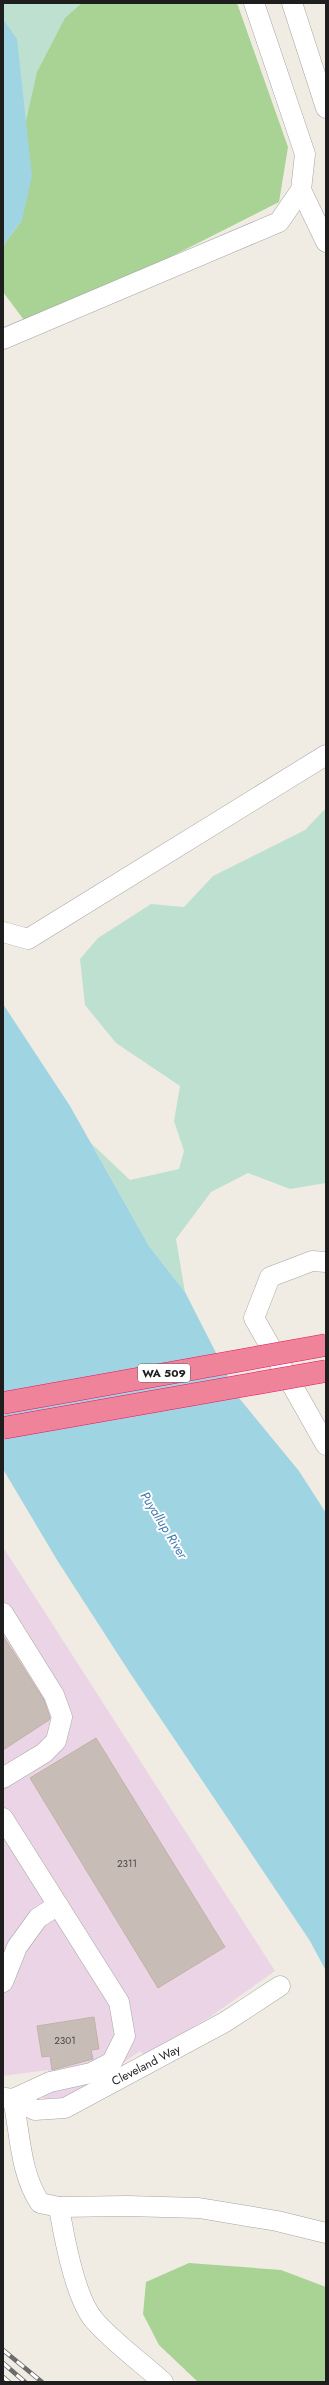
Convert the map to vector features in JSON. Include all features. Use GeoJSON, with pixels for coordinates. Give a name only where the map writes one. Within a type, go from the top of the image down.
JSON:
{"type":"FeatureCollection","features":[{"type":"Feature","properties":{"kind":"highway","name":"WA 509"},"geometry":{"type":"LineString","coordinates":[[3,1403],[326,1344]]}},
{"type":"Feature","properties":{"kind":"highway","name":"WA 509"},"geometry":{"type":"LineString","coordinates":[[3,1428],[326,1371]]}},
{"type":"Feature","properties":{"kind":"street"},"geometry":{"type":"LineString","coordinates":[[3,339],[279,222],[301,190],[305,154],[254,3]]}},
{"type":"Feature","properties":{"kind":"street"},"geometry":{"type":"LineString","coordinates":[[292,3],[326,108]]}},
{"type":"Feature","properties":{"kind":"street"},"geometry":{"type":"LineString","coordinates":[[301,190],[326,242]]}},
{"type":"Feature","properties":{"kind":"street"},"geometry":{"type":"LineString","coordinates":[[3,932],[28,939],[326,755]]}},
{"type":"Feature","properties":{"kind":"street"},"geometry":{"type":"LineString","coordinates":[[326,1262],[312,1261],[270,1277],[254,1318],[326,1445]]}},
{"type":"Feature","properties":{"kind":"street"},"geometry":{"type":"LineString","coordinates":[[3,1613],[54,1695],[62,1717],[56,1741],[44,1753],[3,1778]]}},
{"type":"Feature","properties":{"kind":"street"},"geometry":{"type":"LineString","coordinates":[[3,1818],[119,2002],[125,2036],[112,2062],[91,2073],[50,2082],[8,2098],[28,2178],[32,2191],[40,2202],[59,2207],[127,2206],[199,2208],[277,2221],[326,2233]]}},
{"type":"Feature","properties":{"kind":"street"},"geometry":{"type":"LineString","coordinates":[[3,1982],[17,1946],[38,1918],[62,1912]]}},
{"type":"Feature","properties":{"kind":"street","name":"Cleveland Way"},"geometry":{"type":"LineString","coordinates":[[8,2098],[35,2110],[65,2108],[226,2022],[280,1986]]}},
{"type":"Feature","properties":{"kind":"street"},"geometry":{"type":"LineString","coordinates":[[59,2207],[63,2232],[79,2292],[94,2320],[163,2382]]}},
{"type":"Feature","properties":{"kind":"shaded area"},"geometry":{"type":"Polygon","coordinates":[[[3,1547],[275,1971],[210,2017],[145,2056],[140,2051],[78,2095],[44,2102],[42,2094],[51,2092],[48,2070],[3,2076],[3,1547]]]}},
{"type":"Feature","properties":{"kind":"green space"},"geometry":{"type":"Polygon","coordinates":[[[3,3],[237,3],[288,147],[279,202],[30,328],[3,292],[3,246],[22,220],[3,3]]]}},
{"type":"Feature","properties":{"kind":"green space"},"geometry":{"type":"Polygon","coordinates":[[[3,3],[82,3],[65,18],[37,72],[16,166],[3,246],[3,3]]]}},
{"type":"Feature","properties":{"kind":"green space"},"geometry":{"type":"Polygon","coordinates":[[[326,808],[326,1183],[290,1189],[248,1173],[211,1192],[176,1239],[185,1292],[149,1246],[91,1143],[130,1180],[179,1169],[184,1151],[174,1121],[180,1086],[116,1043],[85,1005],[80,959],[98,938],[151,904],[184,907],[213,876],[305,830],[326,808]]]}},
{"type":"Feature","properties":{"kind":"green space"},"geometry":{"type":"Polygon","coordinates":[[[189,2263],[281,2270],[326,2287],[326,2382],[198,2382],[159,2345],[143,2314],[146,2282],[189,2263]]]}},
{"type":"Feature","properties":{"kind":"water"},"geometry":{"type":"Polygon","coordinates":[[[3,19],[17,39],[32,176],[22,220],[3,246],[3,19]]]}},
{"type":"Feature","properties":{"kind":"water","name":"Puyallup River"},"geometry":{"type":"Polygon","coordinates":[[[3,1004],[70,1106],[149,1246],[185,1292],[239,1398],[299,1471],[326,1513],[326,1971],[310,1941],[130,1673],[57,1560],[3,1469],[3,1004]]]}},
{"type":"Feature","properties":{"kind":"building"},"geometry":{"type":"Polygon","coordinates":[[[3,1636],[44,1700],[50,1718],[3,1750],[3,1636]]]}},
{"type":"Feature","properties":{"kind":"building"},"geometry":{"type":"Polygon","coordinates":[[[96,1738],[225,1947],[158,1988],[30,1778],[96,1738]]]}},
{"type":"Feature","properties":{"kind":"building"},"geometry":{"type":"Polygon","coordinates":[[[94,2017],[99,2049],[91,2050],[93,2059],[52,2070],[50,2056],[42,2057],[37,2026],[94,2017]]]}},
{"type":"Feature","properties":{"kind":"railway"},"geometry":{"type":"LineString","coordinates":[[3,2350],[42,2382]]}},
{"type":"Feature","properties":{"kind":"railway"},"geometry":{"type":"LineString","coordinates":[[3,2363],[25,2382]]}},
{"type":"Feature","properties":{"kind":"railway"},"geometry":{"type":"LineString","coordinates":[[3,2377],[9,2382]]}}]}
